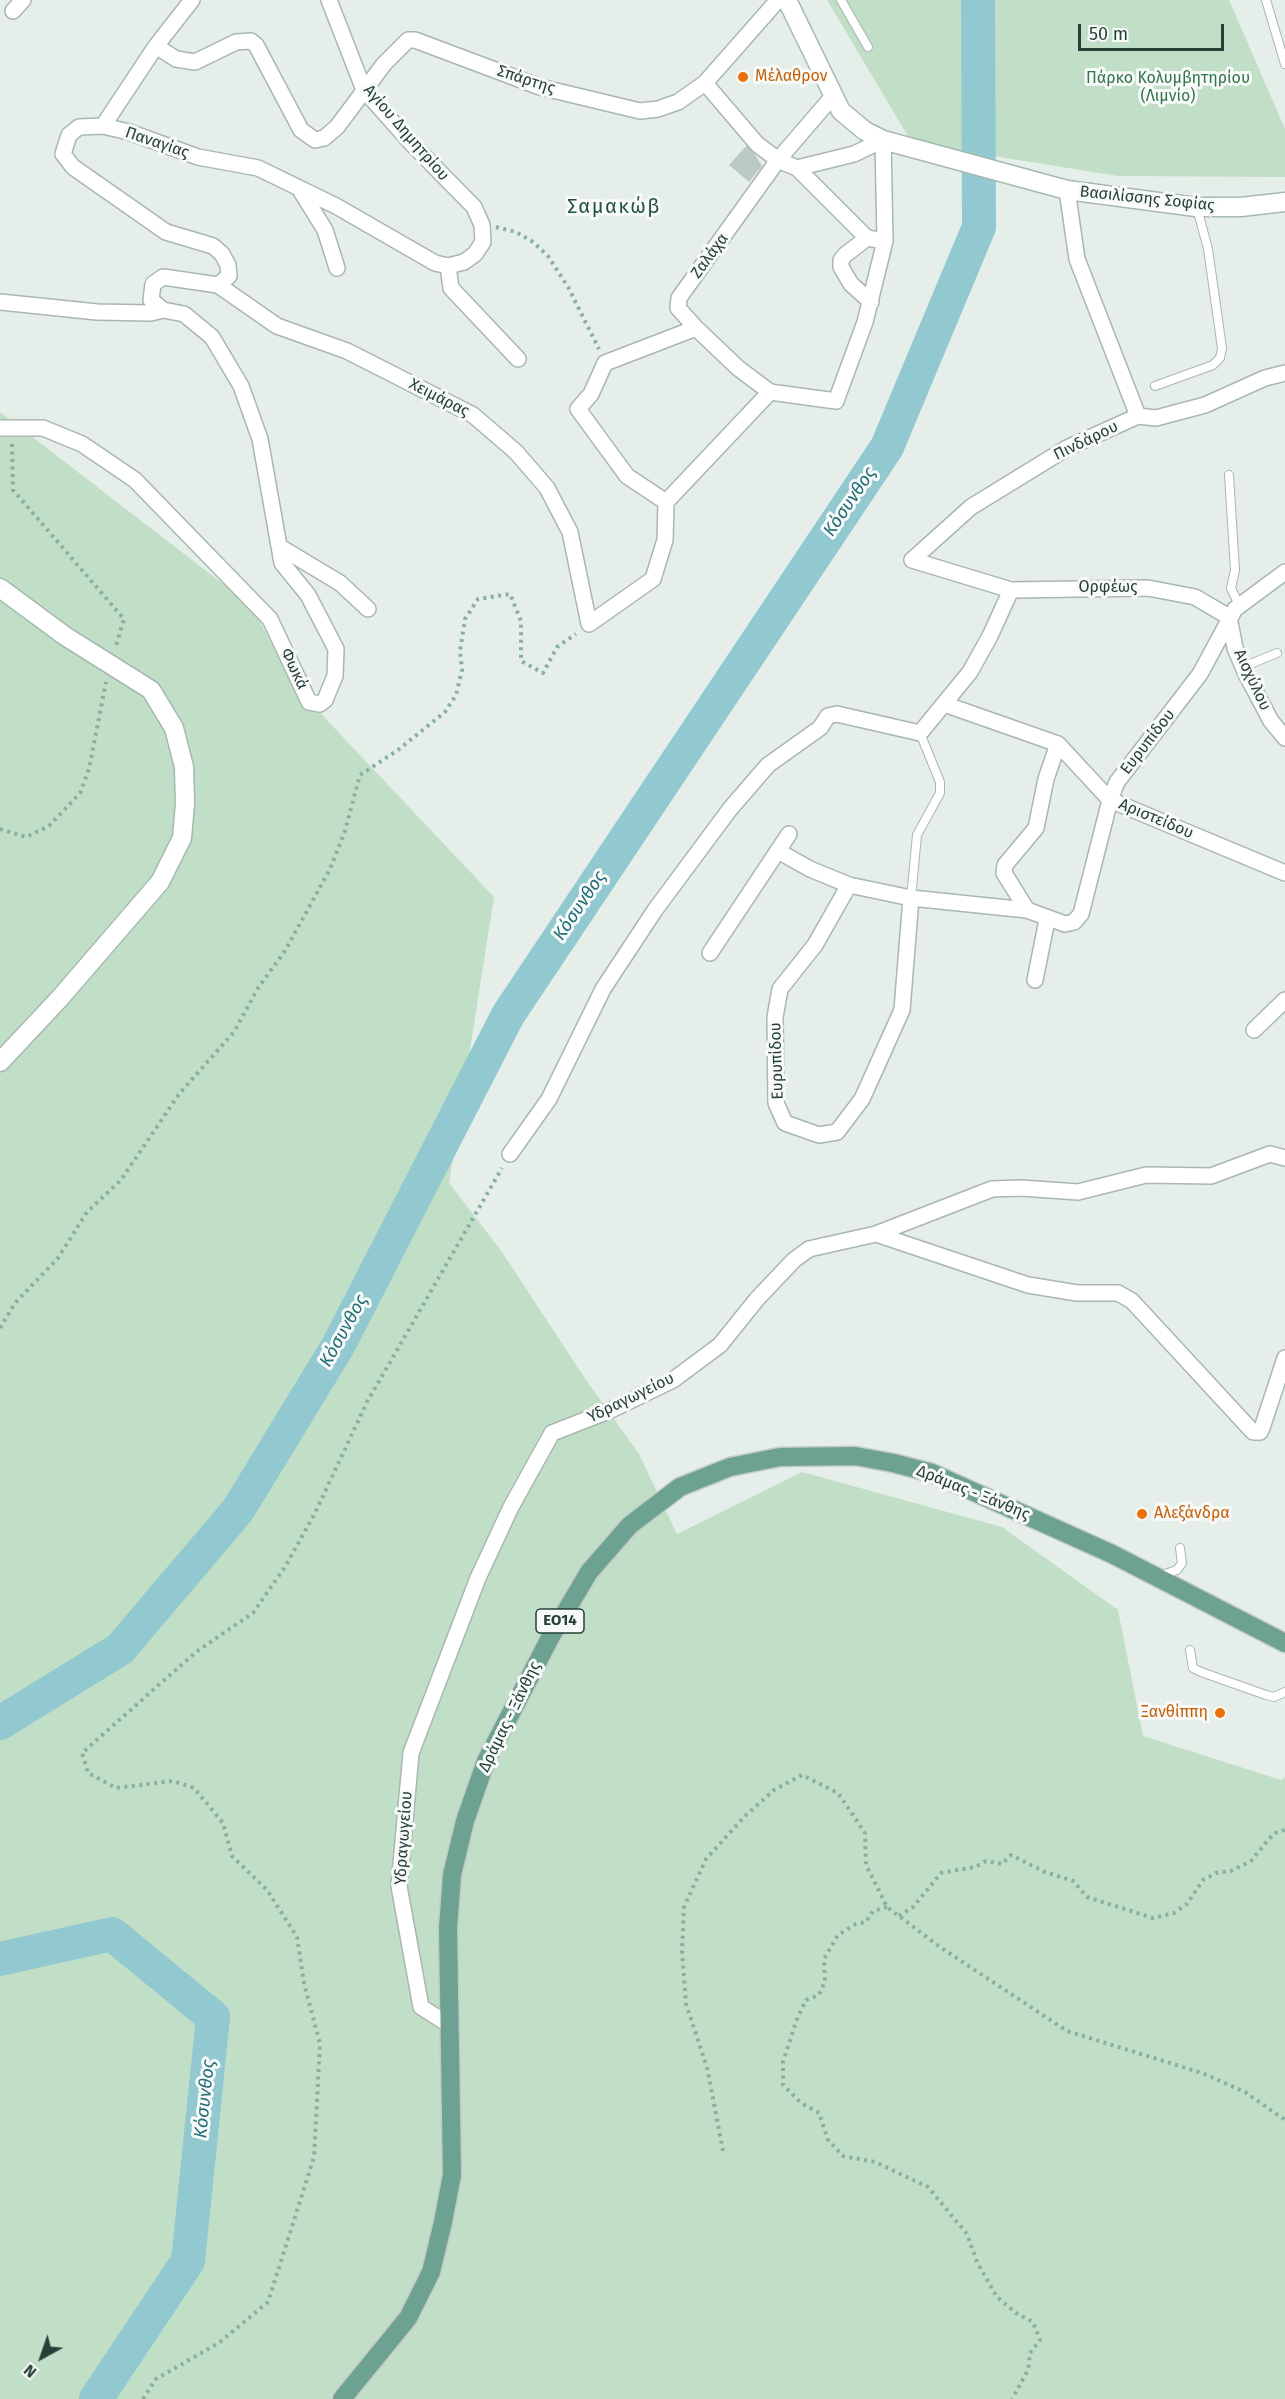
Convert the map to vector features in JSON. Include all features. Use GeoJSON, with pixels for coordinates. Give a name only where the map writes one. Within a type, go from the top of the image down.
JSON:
{"type":"FeatureCollection","features":[{"type":"Feature","properties":{"kind":"main road","name":"Δράμας - Ξάνθης"},"geometry":{"type":"LineString","coordinates":[[342,2399],[408,2318],[431,2272],[452,2175],[452,2026],[448,1928],[452,1875],[465,1821],[486,1761],[549,1638],[589,1572],[630,1525],[680,1487],[730,1467],[780,1457],[855,1456],[932,1473],[1112,1554],[1285,1643]]}},
{"type":"Feature","properties":{"kind":"street"},"geometry":{"type":"LineString","coordinates":[[103,126],[156,46],[192,0]]}},
{"type":"Feature","properties":{"kind":"street","name":"Αγίου Δημητρίου"},"geometry":{"type":"LineString","coordinates":[[329,0],[364,90],[413,145],[474,207],[482,225]]}},
{"type":"Feature","properties":{"kind":"street","name":"Σπάρτης"},"geometry":{"type":"LineString","coordinates":[[364,90],[384,64],[408,40],[415,40],[540,87],[640,111],[658,110],[678,102],[705,82],[778,0]]}},
{"type":"Feature","properties":{"kind":"street"},"geometry":{"type":"LineString","coordinates":[[786,0],[832,96],[842,111],[853,122],[884,141]]}},
{"type":"Feature","properties":{"kind":"street"},"geometry":{"type":"LineString","coordinates":[[156,46],[176,59],[195,62],[236,42],[251,41],[256,45],[302,130],[315,140],[324,138],[337,127],[364,90]]}},
{"type":"Feature","properties":{"kind":"street"},"geometry":{"type":"LineString","coordinates":[[705,82],[757,144],[778,160],[797,168],[867,237],[885,241]]}},
{"type":"Feature","properties":{"kind":"street","name":"Ζαλάχα"},"geometry":{"type":"LineString","coordinates":[[770,392],[738,368],[696,328],[678,308],[679,298],[778,160],[832,96]]}},
{"type":"Feature","properties":{"kind":"street","name":"Παναγίας"},"geometry":{"type":"LineString","coordinates":[[218,285],[229,276],[228,265],[222,254],[213,246],[166,232],[66,161],[63,154],[74,130],[103,126],[129,132],[198,157],[258,168],[435,263],[448,266]]}},
{"type":"Feature","properties":{"kind":"street"},"geometry":{"type":"LineString","coordinates":[[797,168],[854,154],[884,141]]}},
{"type":"Feature","properties":{"kind":"street"},"geometry":{"type":"LineString","coordinates":[[589,624],[653,579],[665,540],[666,502],[770,392],[836,401],[871,302],[885,241],[884,141]]}},
{"type":"Feature","properties":{"kind":"street","name":"Βασιλίσσης Σοφίας"},"geometry":{"type":"LineString","coordinates":[[884,141],[1067,190],[1196,207],[1241,207],[1285,202]]}},
{"type":"Feature","properties":{"kind":"street"},"geometry":{"type":"LineString","coordinates":[[299,188],[325,230],[337,268]]}},
{"type":"Feature","properties":{"kind":"street"},"geometry":{"type":"LineString","coordinates":[[1067,190],[1077,259],[1138,416]]}},
{"type":"Feature","properties":{"kind":"street"},"geometry":{"type":"LineString","coordinates":[[482,225],[483,242],[475,254],[464,262],[448,266],[451,288],[518,359]]}},
{"type":"Feature","properties":{"kind":"street"},"geometry":{"type":"LineString","coordinates":[[867,237],[845,255],[841,267],[851,284],[871,302]]}},
{"type":"Feature","properties":{"kind":"street"},"geometry":{"type":"LineString","coordinates":[[164,310],[151,300],[151,290],[158,279],[168,277],[218,285]]}},
{"type":"Feature","properties":{"kind":"street","name":"Χειμάρας"},"geometry":{"type":"LineString","coordinates":[[218,285],[277,326],[347,351],[473,415],[516,452],[547,488],[570,532],[589,624]]}},
{"type":"Feature","properties":{"kind":"street"},"geometry":{"type":"LineString","coordinates":[[0,302],[97,312],[151,313],[164,310]]}},
{"type":"Feature","properties":{"kind":"street","name":"Φωκά"},"geometry":{"type":"LineString","coordinates":[[6,429],[43,428],[82,444],[135,480],[270,619],[309,702],[320,704],[325,700],[335,676],[336,649],[308,595],[282,563],[260,440],[241,386],[212,337],[184,314],[164,310]]}},
{"type":"Feature","properties":{"kind":"street"},"geometry":{"type":"LineString","coordinates":[[666,502],[627,477],[578,409],[580,403],[591,394],[605,363],[696,328]]}},
{"type":"Feature","properties":{"kind":"street","name":"Πινδάρου"},"geometry":{"type":"LineString","coordinates":[[912,560],[971,507],[1066,448],[1138,416],[1156,418],[1205,405],[1265,378],[1285,373]]}},
{"type":"Feature","properties":{"kind":"street"},"geometry":{"type":"LineString","coordinates":[[280,547],[340,583],[368,609]]}},
{"type":"Feature","properties":{"kind":"street","name":"Ορφέως"},"geometry":{"type":"LineString","coordinates":[[912,560],[1011,590],[1148,588],[1195,597],[1228,617]]}},
{"type":"Feature","properties":{"kind":"street"},"geometry":{"type":"LineString","coordinates":[[1228,617],[1239,605],[1285,572]]}},
{"type":"Feature","properties":{"kind":"street"},"geometry":{"type":"LineString","coordinates":[[0,588],[65,636],[151,690],[174,728],[184,767],[185,804],[182,838],[160,882],[60,998],[0,1062]]}},
{"type":"Feature","properties":{"kind":"street"},"geometry":{"type":"LineString","coordinates":[[510,1154],[549,1099],[603,989],[628,950],[729,809],[768,765],[820,728],[828,716],[837,714],[920,733],[970,672],[1011,590]]}},
{"type":"Feature","properties":{"kind":"street","name":"Αισχύλου"},"geometry":{"type":"LineString","coordinates":[[1228,617],[1243,667],[1271,721],[1285,738]]}},
{"type":"Feature","properties":{"kind":"street","name":"Ευρυπίδου"},"geometry":{"type":"LineString","coordinates":[[911,898],[902,1010],[862,1099],[837,1132],[819,1135],[785,1123],[776,1103],[775,1017],[780,989],[815,945],[849,885],[911,898],[1027,910],[1047,920],[1070,924],[1082,914],[1110,800],[1117,782],[1200,674],[1228,617]]}},
{"type":"Feature","properties":{"kind":"street","name":"Αριστείδου"},"geometry":{"type":"LineString","coordinates":[[944,704],[1058,744],[1110,800],[1285,873]]}},
{"type":"Feature","properties":{"kind":"street"},"geometry":{"type":"LineString","coordinates":[[1027,910],[1004,873],[1005,865],[1036,828],[1046,779],[1058,744]]}},
{"type":"Feature","properties":{"kind":"street"},"geometry":{"type":"LineString","coordinates":[[710,953],[789,834]]}},
{"type":"Feature","properties":{"kind":"street"},"geometry":{"type":"LineString","coordinates":[[778,851],[810,869],[849,885]]}},
{"type":"Feature","properties":{"kind":"street"},"geometry":{"type":"LineString","coordinates":[[1035,980],[1047,920]]}},
{"type":"Feature","properties":{"kind":"street"},"geometry":{"type":"LineString","coordinates":[[1254,1030],[1285,1000]]}},
{"type":"Feature","properties":{"kind":"street","name":"Υδραγωγείου"},"geometry":{"type":"LineString","coordinates":[[452,2026],[421,2007],[399,1886],[411,1753],[477,1578],[511,1507],[552,1433],[611,1410],[673,1380],[720,1345],[757,1299],[794,1260],[809,1249],[876,1234],[992,1189],[1021,1188],[1078,1192],[1146,1175],[1211,1176],[1270,1154],[1285,1158]]}},
{"type":"Feature","properties":{"kind":"street"},"geometry":{"type":"LineString","coordinates":[[876,1234],[1028,1285],[1077,1293],[1118,1293],[1132,1301],[1234,1409],[1252,1432],[1260,1432],[1262,1428],[1285,1358]]}},
{"type":"Feature","properties":{"kind":"lane"},"geometry":{"type":"LineString","coordinates":[[841,0],[868,47]]}},
{"type":"Feature","properties":{"kind":"lane"},"geometry":{"type":"LineString","coordinates":[[1266,0],[1285,64]]}},
{"type":"Feature","properties":{"kind":"lane"},"geometry":{"type":"LineString","coordinates":[[1155,386],[1213,365],[1220,358],[1222,348],[1208,249],[1196,207]]}},
{"type":"Feature","properties":{"kind":"lane"},"geometry":{"type":"LineString","coordinates":[[1229,475],[1235,570],[1232,588],[1239,605]]}},
{"type":"Feature","properties":{"kind":"lane"},"geometry":{"type":"LineString","coordinates":[[1243,667],[1276,653]]}},
{"type":"Feature","properties":{"kind":"lane"},"geometry":{"type":"LineString","coordinates":[[911,898],[917,835],[940,793],[940,782],[920,733]]}},
{"type":"Feature","properties":{"kind":"lane"},"geometry":{"type":"LineString","coordinates":[[1161,1580],[1165,1574],[1177,1570],[1182,1563],[1180,1548]]}},
{"type":"Feature","properties":{"kind":"lane"},"geometry":{"type":"LineString","coordinates":[[1190,1650],[1193,1668],[1201,1672],[1274,1697],[1285,1692]]}},
{"type":"Feature","properties":{"kind":"path"},"geometry":{"type":"LineString","coordinates":[[482,225],[516,231],[548,256],[568,287],[605,363]]}},
{"type":"Feature","properties":{"kind":"path"},"geometry":{"type":"LineString","coordinates":[[0,829],[26,837],[50,826],[80,794],[89,769],[110,664],[124,619],[13,490],[6,429]]}},
{"type":"Feature","properties":{"kind":"path"},"geometry":{"type":"LineString","coordinates":[[0,1328],[15,1303],[58,1258],[87,1212],[121,1180],[180,1094],[234,1032],[258,988],[285,951],[330,869],[345,831],[360,774],[398,750],[445,712],[456,694],[462,670],[460,651],[465,619],[478,598],[510,594],[521,621],[520,661],[543,673],[557,647],[589,624]]}},
{"type":"Feature","properties":{"kind":"path"},"geometry":{"type":"LineString","coordinates":[[143,2399],[156,2379],[220,2342],[268,2302],[314,2157],[320,2044],[304,1983],[297,1937],[267,1890],[232,1856],[223,1823],[194,1788],[173,1781],[116,1788],[88,1773],[82,1753],[196,1652],[253,1613],[285,1568],[315,1513],[367,1402],[510,1154]]}},
{"type":"Feature","properties":{"kind":"path"},"geometry":{"type":"LineString","coordinates":[[723,2151],[707,2067],[686,2004],[683,1962],[684,1907],[706,1859],[774,1790],[802,1775],[838,1793],[865,1833],[866,1865],[887,1907],[899,1916],[995,1984],[1067,2031],[1202,2073],[1245,2091],[1285,2120]]}},
{"type":"Feature","properties":{"kind":"path"},"geometry":{"type":"LineString","coordinates":[[899,1916],[913,1907],[941,1873],[975,1867],[986,1861],[1002,1864],[1011,1855],[1045,1872],[1073,1881],[1087,1897],[1153,1918],[1174,1913],[1186,1904],[1203,1880],[1216,1873],[1231,1871],[1251,1861],[1274,1833],[1285,1830]]}},
{"type":"Feature","properties":{"kind":"path"},"geometry":{"type":"LineString","coordinates":[[887,1907],[873,1911],[866,1922],[856,1924],[838,1935],[828,1951],[824,1959],[825,1980],[819,1995],[806,2001],[797,2019],[783,2062],[783,2085],[801,2103],[819,2113],[828,2140],[843,2156],[875,2162],[928,2187],[967,2234],[977,2262],[997,2297],[1016,2313],[1034,2322],[1040,2340],[1030,2353],[1028,2370],[1011,2399]]}},
{"type":"Feature","properties":{"kind":"green space","name":"Πάρκο Κολυμβητηρίου (Λιμνίο)"},"geometry":{"type":"Polygon","coordinates":[[[827,0],[1229,0],[1285,129],[1285,177],[1118,176],[912,143],[827,0]]]}},
{"type":"Feature","properties":{"kind":"green space"},"geometry":{"type":"Polygon","coordinates":[[[0,412],[253,607],[290,681],[494,897],[449,1183],[502,1252],[586,1380],[639,1454],[677,1534],[802,1472],[1002,1527],[1118,1610],[1143,1736],[1281,1780],[1285,1777],[1285,2399],[0,2399],[0,412]]]}},
{"type":"Feature","properties":{"kind":"building"},"geometry":{"type":"Polygon","coordinates":[[[748,144],[762,166],[749,182],[729,165],[748,144]]]}},
{"type":"Feature","properties":{"kind":"waterway","name":"Κόσυνθος"},"geometry":{"type":"LineString","coordinates":[[0,1723],[120,1649],[238,1510],[338,1346],[508,1015],[887,447],[979,227],[978,0]]}},
{"type":"Feature","properties":{"kind":"waterway","name":"Κόσυνθος"},"geometry":{"type":"LineString","coordinates":[[0,1959],[112,1934],[213,2017],[188,2261],[96,2399]]}},
{"type":"Feature","properties":{"kind":"place","name":"Μέλαθρον"},"geometry":{"type":"Point","coordinates":[743,77]}},
{"type":"Feature","properties":{"kind":"place","name":"Αλεξάνδρα"},"geometry":{"type":"Point","coordinates":[1142,1514]}},
{"type":"Feature","properties":{"kind":"place","name":"Ξανθίππη"},"geometry":{"type":"Point","coordinates":[1220,1713]}},
{"type":"Feature","properties":{"kind":"district","name":"Σαμακώβ"},"geometry":{"type":"Point","coordinates":[614,207]}}]}
